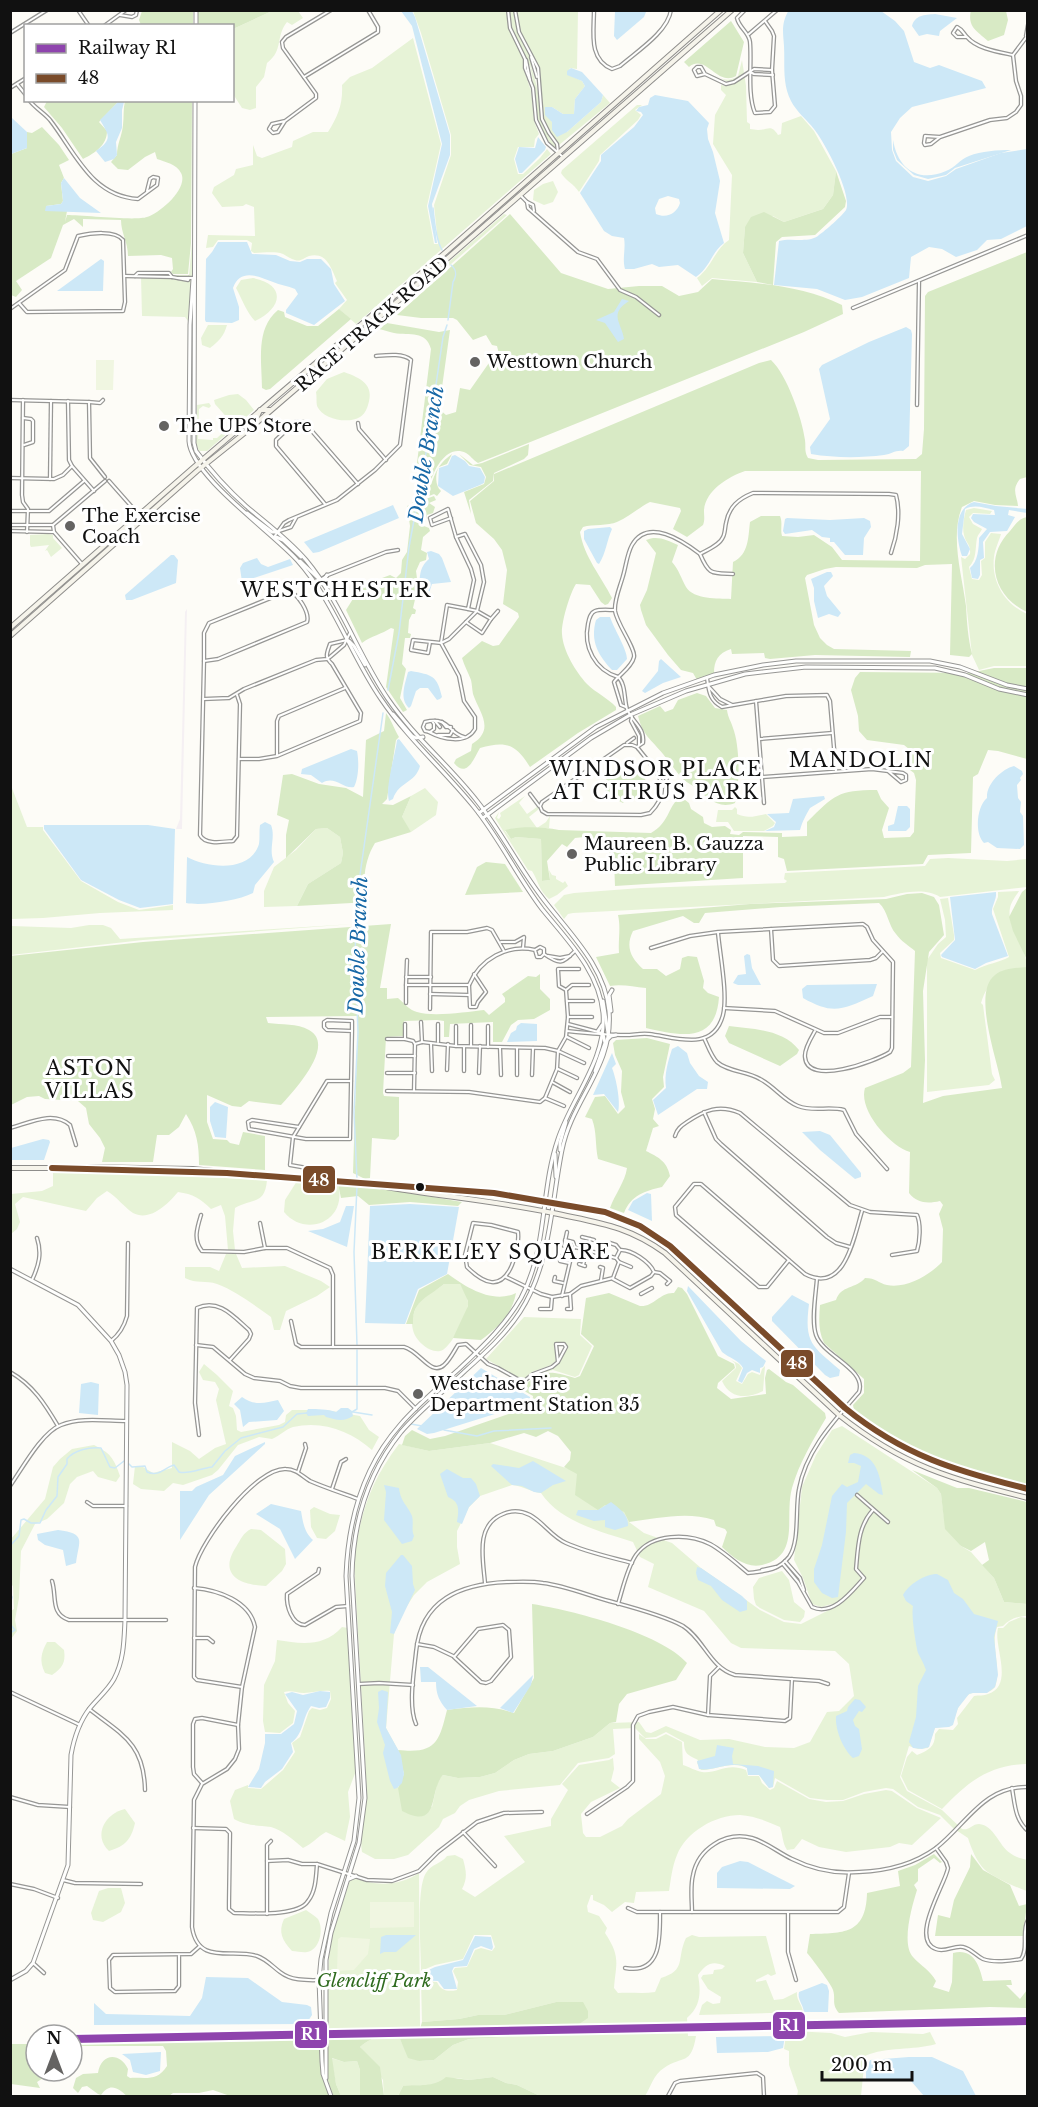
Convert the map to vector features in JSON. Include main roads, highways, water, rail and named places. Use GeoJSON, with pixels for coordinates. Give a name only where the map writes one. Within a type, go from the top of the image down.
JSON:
{"type":"FeatureCollection","features":[{"type":"Feature","properties":{"kind":"main road","name":"RACE TRACK ROAD"},"geometry":{"type":"LineString","coordinates":[[205,462],[260,410],[446,252],[721,10]]}},
{"type":"Feature","properties":{"kind":"main road","name":"RACE TRACK ROAD"},"geometry":{"type":"LineString","coordinates":[[10,627],[139,515],[200,465],[247,431],[732,10]]}},
{"type":"Feature","properties":{"kind":"main road"},"geometry":{"type":"LineString","coordinates":[[464,236],[468,241]]}},
{"type":"Feature","properties":{"kind":"main road"},"geometry":{"type":"LineString","coordinates":[[380,308],[385,312]]}},
{"type":"Feature","properties":{"kind":"main road"},"geometry":{"type":"LineString","coordinates":[[247,431],[247,426],[260,410],[271,410]]}},
{"type":"Feature","properties":{"kind":"main road","name":"RACE TRACK ROAD"},"geometry":{"type":"LineString","coordinates":[[10,636],[144,520],[200,465]]}},
{"type":"Feature","properties":{"kind":"main road"},"geometry":{"type":"LineString","coordinates":[[10,1168],[216,1170],[227,1173],[494,1193],[596,1210],[620,1217],[648,1230],[670,1246],[845,1408],[894,1443],[930,1461],[961,1472],[1028,1489]]}},
{"type":"Feature","properties":{"kind":"main road"},"geometry":{"type":"LineString","coordinates":[[373,1184],[545,1211],[617,1227],[635,1234],[656,1247],[679,1266],[839,1415],[880,1446],[926,1469],[960,1481],[1028,1498]]}},
{"type":"Feature","properties":{"kind":"main road"},"geometry":{"type":"LineString","coordinates":[[451,1197],[452,1190]]}},
{"type":"Feature","properties":{"kind":"water"},"geometry":{"type":"Polygon","coordinates":[[[645,10],[646,12],[644,17],[617,40],[614,36],[615,11],[645,10]]]}},
{"type":"Feature","properties":{"kind":"water"},"geometry":{"type":"Polygon","coordinates":[[[789,10],[881,11],[904,31],[914,62],[930,68],[939,65],[982,81],[986,88],[912,107],[900,118],[891,132],[892,150],[896,161],[913,177],[928,181],[1001,153],[1027,149],[1027,226],[1001,239],[987,240],[977,250],[956,257],[942,249],[929,247],[911,257],[909,278],[862,297],[845,300],[817,289],[774,285],[779,241],[815,238],[846,210],[847,203],[842,181],[824,145],[791,101],[786,88],[783,32],[789,10]]]}},
{"type":"Feature","properties":{"kind":"water"},"geometry":{"type":"Polygon","coordinates":[[[401,11],[412,11],[415,17],[450,135],[450,155],[432,204],[437,243],[435,243],[428,206],[442,144],[412,26],[401,11]]]}},
{"type":"Feature","properties":{"kind":"water"},"geometry":{"type":"Polygon","coordinates":[[[935,14],[957,18],[940,31],[939,36],[927,34],[919,36],[912,26],[915,20],[924,15],[935,14]]]}},
{"type":"Feature","properties":{"kind":"water"},"geometry":{"type":"Polygon","coordinates":[[[571,68],[582,72],[603,95],[601,102],[567,132],[557,137],[552,130],[552,122],[545,115],[545,107],[552,107],[563,114],[574,114],[575,99],[585,86],[582,81],[567,75],[567,71],[571,68]]]}},
{"type":"Feature","properties":{"kind":"water"},"geometry":{"type":"Polygon","coordinates":[[[655,95],[688,101],[709,123],[708,139],[720,181],[715,213],[724,243],[696,277],[678,265],[659,267],[652,264],[625,269],[624,238],[612,236],[604,231],[580,193],[601,161],[601,155],[634,127],[643,115],[636,111],[639,107],[648,105],[650,98],[655,95]],[[668,196],[659,199],[655,208],[656,214],[664,216],[674,212],[679,207],[679,199],[668,196]]]}},
{"type":"Feature","properties":{"kind":"water"},"geometry":{"type":"Polygon","coordinates":[[[118,102],[124,102],[122,128],[116,142],[117,155],[114,159],[105,162],[96,151],[102,147],[108,136],[100,120],[118,102]]]}},
{"type":"Feature","properties":{"kind":"water"},"geometry":{"type":"Polygon","coordinates":[[[12,118],[27,132],[27,148],[11,154],[10,120],[12,118]]]}},
{"type":"Feature","properties":{"kind":"water"},"geometry":{"type":"Polygon","coordinates":[[[538,137],[546,147],[545,150],[522,173],[519,173],[515,159],[519,147],[535,148],[538,137]]]}},
{"type":"Feature","properties":{"kind":"water"},"geometry":{"type":"Polygon","coordinates":[[[893,140],[899,159],[905,166],[918,174],[927,175],[949,170],[974,154],[1011,150],[955,168],[946,175],[928,179],[914,175],[897,160],[893,150],[893,140]]]}},
{"type":"Feature","properties":{"kind":"water"},"geometry":{"type":"Polygon","coordinates":[[[64,178],[80,198],[101,213],[45,211],[46,206],[61,204],[63,201],[61,183],[64,178]]]}},
{"type":"Feature","properties":{"kind":"water"},"geometry":{"type":"Polygon","coordinates":[[[218,242],[247,242],[252,254],[276,255],[290,261],[321,259],[331,269],[334,284],[345,301],[314,325],[286,313],[298,294],[295,289],[250,275],[240,278],[233,288],[239,307],[239,320],[232,323],[206,322],[206,259],[218,242]]]}},
{"type":"Feature","properties":{"kind":"water"},"geometry":{"type":"Polygon","coordinates":[[[101,259],[104,261],[103,291],[57,291],[101,259]]]}},
{"type":"Feature","properties":{"kind":"water"},"geometry":{"type":"Polygon","coordinates":[[[622,299],[629,301],[619,310],[618,319],[624,339],[618,342],[605,323],[596,320],[614,312],[622,299]]]}},
{"type":"Feature","properties":{"kind":"water"},"geometry":{"type":"Polygon","coordinates":[[[906,327],[911,330],[912,334],[909,446],[903,451],[875,456],[838,457],[811,454],[810,447],[830,419],[819,369],[822,365],[869,342],[906,327]]]}},
{"type":"Feature","properties":{"kind":"water"},"geometry":{"type":"Polygon","coordinates":[[[455,455],[469,466],[480,468],[485,477],[484,483],[453,496],[438,486],[439,468],[448,465],[452,456],[455,455]]]}},
{"type":"Feature","properties":{"kind":"water"},"geometry":{"type":"Polygon","coordinates":[[[974,502],[1028,509],[1027,513],[1009,510],[1008,515],[1015,517],[1007,531],[990,532],[983,542],[984,558],[980,560],[978,579],[972,578],[970,568],[976,558],[979,538],[987,529],[971,518],[973,514],[995,515],[994,510],[983,507],[965,509],[962,534],[970,549],[967,556],[962,556],[958,541],[959,517],[967,505],[974,502]]]}},
{"type":"Feature","properties":{"kind":"water"},"geometry":{"type":"Polygon","coordinates":[[[393,505],[399,518],[319,552],[313,553],[304,542],[393,505]]]}},
{"type":"Feature","properties":{"kind":"water"},"geometry":{"type":"Polygon","coordinates":[[[787,518],[830,520],[864,518],[870,521],[871,527],[864,538],[863,555],[845,555],[834,542],[830,542],[830,538],[822,537],[812,530],[785,534],[783,531],[787,518]]]}},
{"type":"Feature","properties":{"kind":"water"},"geometry":{"type":"Polygon","coordinates":[[[610,527],[612,529],[599,564],[584,539],[584,531],[610,527]]]}},
{"type":"Feature","properties":{"kind":"water"},"geometry":{"type":"Polygon","coordinates":[[[431,551],[442,558],[451,582],[432,584],[428,596],[419,593],[420,578],[421,570],[429,559],[427,552],[431,551]]]}},
{"type":"Feature","properties":{"kind":"water"},"geometry":{"type":"Polygon","coordinates":[[[171,555],[178,560],[176,583],[132,600],[126,600],[125,595],[171,555]]]}},
{"type":"Feature","properties":{"kind":"water"},"geometry":{"type":"Polygon","coordinates":[[[257,558],[261,564],[268,567],[290,559],[293,565],[242,582],[240,568],[243,563],[257,558]]]}},
{"type":"Feature","properties":{"kind":"water"},"geometry":{"type":"Polygon","coordinates":[[[831,572],[833,576],[824,586],[827,596],[841,613],[838,617],[829,614],[818,618],[811,579],[831,572]]]}},
{"type":"Feature","properties":{"kind":"water"},"geometry":{"type":"Polygon","coordinates":[[[600,617],[610,617],[625,650],[627,659],[617,670],[612,670],[596,647],[594,628],[596,620],[600,617]]]}},
{"type":"Feature","properties":{"kind":"water"},"geometry":{"type":"Polygon","coordinates":[[[661,659],[681,677],[663,683],[645,693],[642,691],[658,671],[661,659]]]}},
{"type":"Feature","properties":{"kind":"water"},"geometry":{"type":"Polygon","coordinates":[[[408,672],[436,680],[442,697],[437,700],[428,688],[420,688],[416,691],[409,708],[404,700],[404,691],[408,672]]]}},
{"type":"Feature","properties":{"kind":"water"},"geometry":{"type":"Polygon","coordinates":[[[399,739],[420,766],[415,776],[389,801],[389,780],[399,739]]]}},
{"type":"Feature","properties":{"kind":"water"},"geometry":{"type":"Polygon","coordinates":[[[351,749],[357,751],[358,759],[358,774],[354,787],[335,781],[322,783],[311,775],[301,774],[302,769],[351,749]]]}},
{"type":"Feature","properties":{"kind":"water"},"geometry":{"type":"Polygon","coordinates":[[[1014,766],[1023,774],[1017,785],[1018,798],[1021,802],[1020,812],[1023,816],[1024,845],[1020,849],[997,848],[988,842],[984,843],[981,839],[978,826],[979,813],[992,783],[1000,774],[1014,766]]]}},
{"type":"Feature","properties":{"kind":"water"},"geometry":{"type":"Polygon","coordinates":[[[824,796],[825,799],[810,808],[800,830],[765,831],[774,827],[776,822],[767,814],[789,813],[793,799],[824,796]]]}},
{"type":"Feature","properties":{"kind":"water"},"geometry":{"type":"Polygon","coordinates":[[[898,806],[907,806],[910,809],[910,827],[906,831],[888,831],[888,826],[894,824],[898,806]]]}},
{"type":"Feature","properties":{"kind":"water"},"geometry":{"type":"Polygon","coordinates":[[[265,822],[271,825],[274,862],[255,885],[253,893],[220,902],[186,903],[187,857],[206,864],[228,866],[247,860],[259,844],[260,825],[265,822]]]}},
{"type":"Feature","properties":{"kind":"water"},"geometry":{"type":"Polygon","coordinates":[[[44,825],[148,825],[175,829],[173,904],[140,908],[81,880],[44,829],[44,825]]]}},
{"type":"Feature","properties":{"kind":"water"},"geometry":{"type":"Polygon","coordinates":[[[996,892],[992,914],[1008,956],[975,969],[942,957],[941,955],[955,940],[950,897],[996,892]]]}},
{"type":"Feature","properties":{"kind":"water"},"geometry":{"type":"Polygon","coordinates":[[[750,955],[752,968],[761,985],[733,983],[738,975],[746,974],[744,956],[750,955]]]}},
{"type":"Feature","properties":{"kind":"water"},"geometry":{"type":"Polygon","coordinates":[[[877,984],[873,996],[838,1009],[822,1007],[803,998],[802,989],[807,985],[877,984]]]}},
{"type":"Feature","properties":{"kind":"water"},"geometry":{"type":"Polygon","coordinates":[[[521,1023],[537,1024],[537,1041],[507,1042],[511,1033],[521,1023]]]}},
{"type":"Feature","properties":{"kind":"water"},"geometry":{"type":"Polygon","coordinates":[[[678,1046],[687,1053],[690,1063],[699,1076],[708,1082],[707,1089],[697,1089],[658,1115],[653,1100],[666,1088],[669,1059],[672,1049],[678,1046]]]}},
{"type":"Feature","properties":{"kind":"water"},"geometry":{"type":"Polygon","coordinates":[[[612,1053],[616,1064],[612,1068],[618,1090],[618,1112],[604,1094],[593,1095],[612,1053]]]}},
{"type":"Feature","properties":{"kind":"water"},"geometry":{"type":"Polygon","coordinates":[[[215,1102],[228,1107],[226,1138],[215,1137],[210,1121],[210,1107],[215,1102]]]}},
{"type":"Feature","properties":{"kind":"water"},"geometry":{"type":"Polygon","coordinates":[[[820,1131],[830,1135],[861,1173],[861,1177],[855,1179],[802,1132],[820,1131]]]}},
{"type":"Feature","properties":{"kind":"water"},"geometry":{"type":"Polygon","coordinates":[[[43,1139],[50,1142],[44,1160],[11,1160],[11,1148],[43,1139]]]}},
{"type":"Feature","properties":{"kind":"water"},"geometry":{"type":"Polygon","coordinates":[[[647,1193],[651,1194],[652,1221],[628,1210],[633,1201],[647,1193]]]}},
{"type":"Feature","properties":{"kind":"water"},"geometry":{"type":"Polygon","coordinates":[[[410,1204],[459,1207],[447,1274],[418,1289],[405,1324],[365,1323],[370,1206],[410,1204]]]}},
{"type":"Feature","properties":{"kind":"water"},"geometry":{"type":"Polygon","coordinates":[[[346,1206],[354,1206],[347,1247],[308,1231],[323,1229],[340,1222],[346,1206]]]}},
{"type":"Feature","properties":{"kind":"water"},"geometry":{"type":"Polygon","coordinates":[[[688,1286],[741,1341],[766,1361],[760,1368],[760,1373],[752,1370],[747,1373],[742,1383],[738,1381],[743,1368],[722,1352],[687,1291],[688,1286]]]}},
{"type":"Feature","properties":{"kind":"water"},"geometry":{"type":"Polygon","coordinates":[[[792,1295],[809,1304],[809,1336],[817,1349],[840,1370],[839,1376],[830,1378],[825,1375],[772,1321],[772,1317],[792,1295]]]}},
{"type":"Feature","properties":{"kind":"water"},"geometry":{"type":"Polygon","coordinates":[[[481,1368],[530,1397],[530,1403],[434,1433],[427,1434],[417,1429],[481,1368]]]}},
{"type":"Feature","properties":{"kind":"water"},"geometry":{"type":"Polygon","coordinates":[[[91,1382],[99,1384],[98,1415],[79,1413],[81,1384],[91,1382]]]}},
{"type":"Feature","properties":{"kind":"water"},"geometry":{"type":"Polygon","coordinates":[[[242,1397],[255,1403],[278,1400],[284,1411],[277,1420],[249,1422],[243,1427],[240,1410],[234,1404],[242,1397]]]}},
{"type":"Feature","properties":{"kind":"water"},"geometry":{"type":"Polygon","coordinates":[[[341,1408],[348,1408],[352,1411],[353,1416],[340,1420],[324,1415],[308,1416],[306,1413],[308,1409],[336,1412],[341,1408]]]}},
{"type":"Feature","properties":{"kind":"water"},"geometry":{"type":"Polygon","coordinates":[[[265,1442],[209,1495],[180,1540],[180,1491],[192,1491],[223,1475],[235,1456],[265,1442]]]}},
{"type":"Feature","properties":{"kind":"water"},"geometry":{"type":"Polygon","coordinates":[[[854,1453],[872,1462],[879,1474],[883,1495],[866,1484],[847,1503],[838,1597],[832,1598],[822,1593],[814,1582],[814,1569],[822,1545],[832,1496],[842,1484],[847,1487],[858,1482],[861,1466],[848,1463],[850,1455],[854,1453]]]}},
{"type":"Feature","properties":{"kind":"water"},"geometry":{"type":"Polygon","coordinates":[[[533,1461],[566,1481],[553,1485],[541,1493],[534,1492],[522,1486],[512,1485],[491,1466],[493,1464],[519,1468],[533,1461]]]}},
{"type":"Feature","properties":{"kind":"water"},"geometry":{"type":"Polygon","coordinates":[[[447,1469],[463,1478],[471,1478],[480,1496],[469,1507],[462,1524],[457,1522],[458,1507],[455,1501],[448,1497],[440,1474],[447,1469]]]}},
{"type":"Feature","properties":{"kind":"water"},"geometry":{"type":"Polygon","coordinates":[[[384,1485],[399,1488],[412,1516],[414,1536],[412,1541],[402,1544],[384,1520],[386,1492],[384,1485]]]}},
{"type":"Feature","properties":{"kind":"water"},"geometry":{"type":"Polygon","coordinates":[[[611,1502],[625,1515],[628,1526],[615,1530],[605,1527],[605,1520],[594,1521],[576,1515],[578,1510],[598,1510],[611,1502]]]}},
{"type":"Feature","properties":{"kind":"water"},"geometry":{"type":"Polygon","coordinates":[[[271,1504],[301,1511],[303,1523],[313,1540],[295,1559],[280,1529],[256,1514],[271,1504]]]}},
{"type":"Feature","properties":{"kind":"water"},"geometry":{"type":"Polygon","coordinates":[[[58,1530],[73,1534],[79,1539],[76,1563],[66,1566],[63,1550],[45,1545],[38,1540],[37,1534],[58,1530]]]}},
{"type":"Feature","properties":{"kind":"water"},"geometry":{"type":"Polygon","coordinates":[[[401,1555],[412,1566],[415,1590],[394,1634],[390,1633],[392,1612],[385,1586],[386,1573],[401,1555]]]}},
{"type":"Feature","properties":{"kind":"water"},"geometry":{"type":"Polygon","coordinates":[[[697,1567],[742,1596],[747,1601],[747,1610],[740,1612],[722,1600],[711,1586],[698,1580],[697,1567]]]}},
{"type":"Feature","properties":{"kind":"water"},"geometry":{"type":"Polygon","coordinates":[[[937,1574],[948,1580],[954,1593],[963,1599],[974,1614],[998,1621],[994,1637],[998,1675],[995,1687],[987,1693],[969,1694],[958,1708],[953,1725],[935,1728],[929,1747],[913,1748],[909,1742],[916,1717],[918,1686],[926,1670],[917,1649],[913,1606],[906,1601],[903,1595],[918,1580],[937,1574]]]}},
{"type":"Feature","properties":{"kind":"water"},"geometry":{"type":"Polygon","coordinates":[[[420,1667],[428,1667],[477,1706],[447,1710],[438,1697],[436,1682],[421,1682],[420,1667]]]}},
{"type":"Feature","properties":{"kind":"water"},"geometry":{"type":"Polygon","coordinates":[[[533,1675],[531,1685],[513,1713],[500,1708],[533,1675]]]}},
{"type":"Feature","properties":{"kind":"water"},"geometry":{"type":"Polygon","coordinates":[[[382,1690],[388,1692],[386,1728],[401,1755],[404,1774],[402,1783],[394,1789],[383,1753],[385,1745],[377,1722],[378,1692],[382,1690]]]}},
{"type":"Feature","properties":{"kind":"water"},"geometry":{"type":"Polygon","coordinates":[[[320,1691],[330,1692],[326,1707],[311,1706],[301,1731],[291,1743],[293,1752],[282,1769],[261,1788],[248,1787],[259,1769],[265,1734],[281,1734],[294,1724],[297,1711],[285,1694],[292,1692],[303,1695],[320,1691]]]}},
{"type":"Feature","properties":{"kind":"water"},"geometry":{"type":"Polygon","coordinates":[[[855,1699],[860,1700],[866,1707],[862,1712],[859,1711],[853,1720],[859,1729],[862,1749],[859,1756],[853,1758],[840,1739],[836,1716],[847,1711],[855,1699]]]}},
{"type":"Feature","properties":{"kind":"water"},"geometry":{"type":"Polygon","coordinates":[[[717,1745],[734,1748],[733,1764],[758,1766],[774,1771],[773,1787],[769,1788],[759,1775],[748,1775],[747,1768],[742,1766],[730,1765],[699,1769],[697,1761],[715,1756],[717,1745]]]}},
{"type":"Feature","properties":{"kind":"water"},"geometry":{"type":"Polygon","coordinates":[[[740,1861],[748,1862],[795,1886],[790,1889],[717,1888],[717,1873],[722,1867],[740,1861]]]}},
{"type":"Feature","properties":{"kind":"water"},"geometry":{"type":"Polygon","coordinates":[[[416,1935],[396,1952],[380,1954],[381,1937],[416,1935]]]}},
{"type":"Feature","properties":{"kind":"water"},"geometry":{"type":"Polygon","coordinates":[[[475,1936],[491,1937],[492,1950],[481,1946],[474,1949],[467,1966],[454,1967],[452,1971],[457,1989],[444,1989],[438,1981],[418,1980],[418,1975],[435,1967],[463,1960],[475,1936]]]}},
{"type":"Feature","properties":{"kind":"water"},"geometry":{"type":"Polygon","coordinates":[[[206,1977],[248,1978],[282,2002],[311,2007],[312,2015],[306,2024],[94,2025],[94,2003],[106,2014],[190,2016],[202,1998],[206,1977]]]}},
{"type":"Feature","properties":{"kind":"water"},"geometry":{"type":"Polygon","coordinates":[[[822,1983],[827,1985],[829,1991],[828,2012],[804,2012],[799,1992],[822,1983]]]}},
{"type":"Feature","properties":{"kind":"water"},"geometry":{"type":"Polygon","coordinates":[[[785,2036],[783,2048],[768,2052],[717,2053],[716,2037],[785,2036]]]}},
{"type":"Feature","properties":{"kind":"water"},"geometry":{"type":"Polygon","coordinates":[[[161,2052],[160,2071],[146,2075],[133,2072],[130,2060],[122,2054],[161,2052]]]}},
{"type":"Feature","properties":{"kind":"water"},"geometry":{"type":"Polygon","coordinates":[[[932,2057],[963,2071],[976,2096],[924,2096],[911,2081],[866,2079],[870,2060],[932,2057]]]}},
{"type":"Feature","properties":{"kind":"waterway","name":"Double Branch"},"geometry":{"type":"LineString","coordinates":[[433,208],[437,236],[442,250]]}},
{"type":"Feature","properties":{"kind":"waterway","name":"Double Branch"},"geometry":{"type":"LineString","coordinates":[[448,320],[456,275],[451,265]]}},
{"type":"Feature","properties":{"kind":"waterway","name":"Double Branch"},"geometry":{"type":"LineString","coordinates":[[388,690],[399,633],[409,547],[424,466],[443,337],[447,325]]}},
{"type":"Feature","properties":{"kind":"waterway","name":"Double Branch"},"geometry":{"type":"LineString","coordinates":[[357,1180],[354,1112],[358,1032],[355,956],[357,896],[383,713]]}},
{"type":"Feature","properties":{"kind":"waterway","name":"Double Branch"},"geometry":{"type":"LineString","coordinates":[[357,1186],[354,1252],[357,1345]]}},
{"type":"Feature","properties":{"kind":"waterway","name":"Double Branch"},"geometry":{"type":"LineString","coordinates":[[357,1350],[357,1385]]}},
{"type":"Feature","properties":{"kind":"waterway","name":"Double Branch"},"geometry":{"type":"LineString","coordinates":[[352,1412],[357,1409],[357,1390]]}},
{"type":"Feature","properties":{"kind":"waterway","name":"Double Branch"},"geometry":{"type":"LineString","coordinates":[[353,1412],[372,1415]]}},
{"type":"Feature","properties":{"kind":"waterway","name":"Double Branch"},"geometry":{"type":"LineString","coordinates":[[129,1464],[132,1467],[145,1466],[147,1472],[151,1473],[161,1472],[174,1465],[179,1472],[183,1473],[212,1467],[225,1451],[241,1438],[283,1427],[297,1414],[307,1413]]}},
{"type":"Feature","properties":{"kind":"waterway"},"geometry":{"type":"LineString","coordinates":[[411,1424],[422,1426]]}},
{"type":"Feature","properties":{"kind":"waterway"},"geometry":{"type":"LineString","coordinates":[[444,1430],[477,1436],[494,1431],[551,1428]]}},
{"type":"Feature","properties":{"kind":"waterway","name":"Double Branch"},"geometry":{"type":"LineString","coordinates":[[10,1546],[19,1536],[21,1520],[40,1523],[46,1510],[57,1496],[58,1477],[67,1464],[67,1459],[74,1453],[101,1448],[110,1467],[115,1468],[124,1461]]}},
{"type":"Feature","properties":{"kind":"waterway","name":"Double Branch"},"geometry":{"type":"LineString","coordinates":[[10,1593],[12,1597],[10,1605]]}},
{"type":"Feature","properties":{"kind":"waterway","name":"Double Branch"},"geometry":{"type":"LineString","coordinates":[[10,1624],[15,1630],[10,1633]]}},
{"type":"Feature","properties":{"kind":"rail line","name":"R1"},"geometry":{"type":"LineString","coordinates":[[84,2039],[1028,2021]]}},
{"type":"Feature","properties":{"kind":"place","name":"Westtown Church"},"geometry":{"type":"Point","coordinates":[475,362]}},
{"type":"Feature","properties":{"kind":"place","name":"The UPS Store"},"geometry":{"type":"Point","coordinates":[164,426]}},
{"type":"Feature","properties":{"kind":"place","name":"The Exercise Coach"},"geometry":{"type":"Point","coordinates":[70,526]}},
{"type":"Feature","properties":{"kind":"place","name":"Maureen B. Gauzza Public Library"},"geometry":{"type":"Point","coordinates":[572,854]}},
{"type":"Feature","properties":{"kind":"place","name":"Westchase Fire Department Station 35"},"geometry":{"type":"Point","coordinates":[418,1394]}},
{"type":"Feature","properties":{"kind":"district","name":"WESTCHESTER"},"geometry":{"type":"Point","coordinates":[336,590]}},
{"type":"Feature","properties":{"kind":"district","name":"MANDOLIN"},"geometry":{"type":"Point","coordinates":[861,760]}},
{"type":"Feature","properties":{"kind":"district","name":"WINDSOR PLACE AT CITRUS PARK"},"geometry":{"type":"Point","coordinates":[656,780]}},
{"type":"Feature","properties":{"kind":"district","name":"ASTON VILLAS"},"geometry":{"type":"Point","coordinates":[90,1080]}},
{"type":"Feature","properties":{"kind":"district","name":"BERKELEY SQUARE"},"geometry":{"type":"Point","coordinates":[491,1252]}},
{"type":"Feature","properties":{"kind":"park label","name":"Glencliff Park"},"geometry":{"type":"Point","coordinates":[374,1981]}}]}
